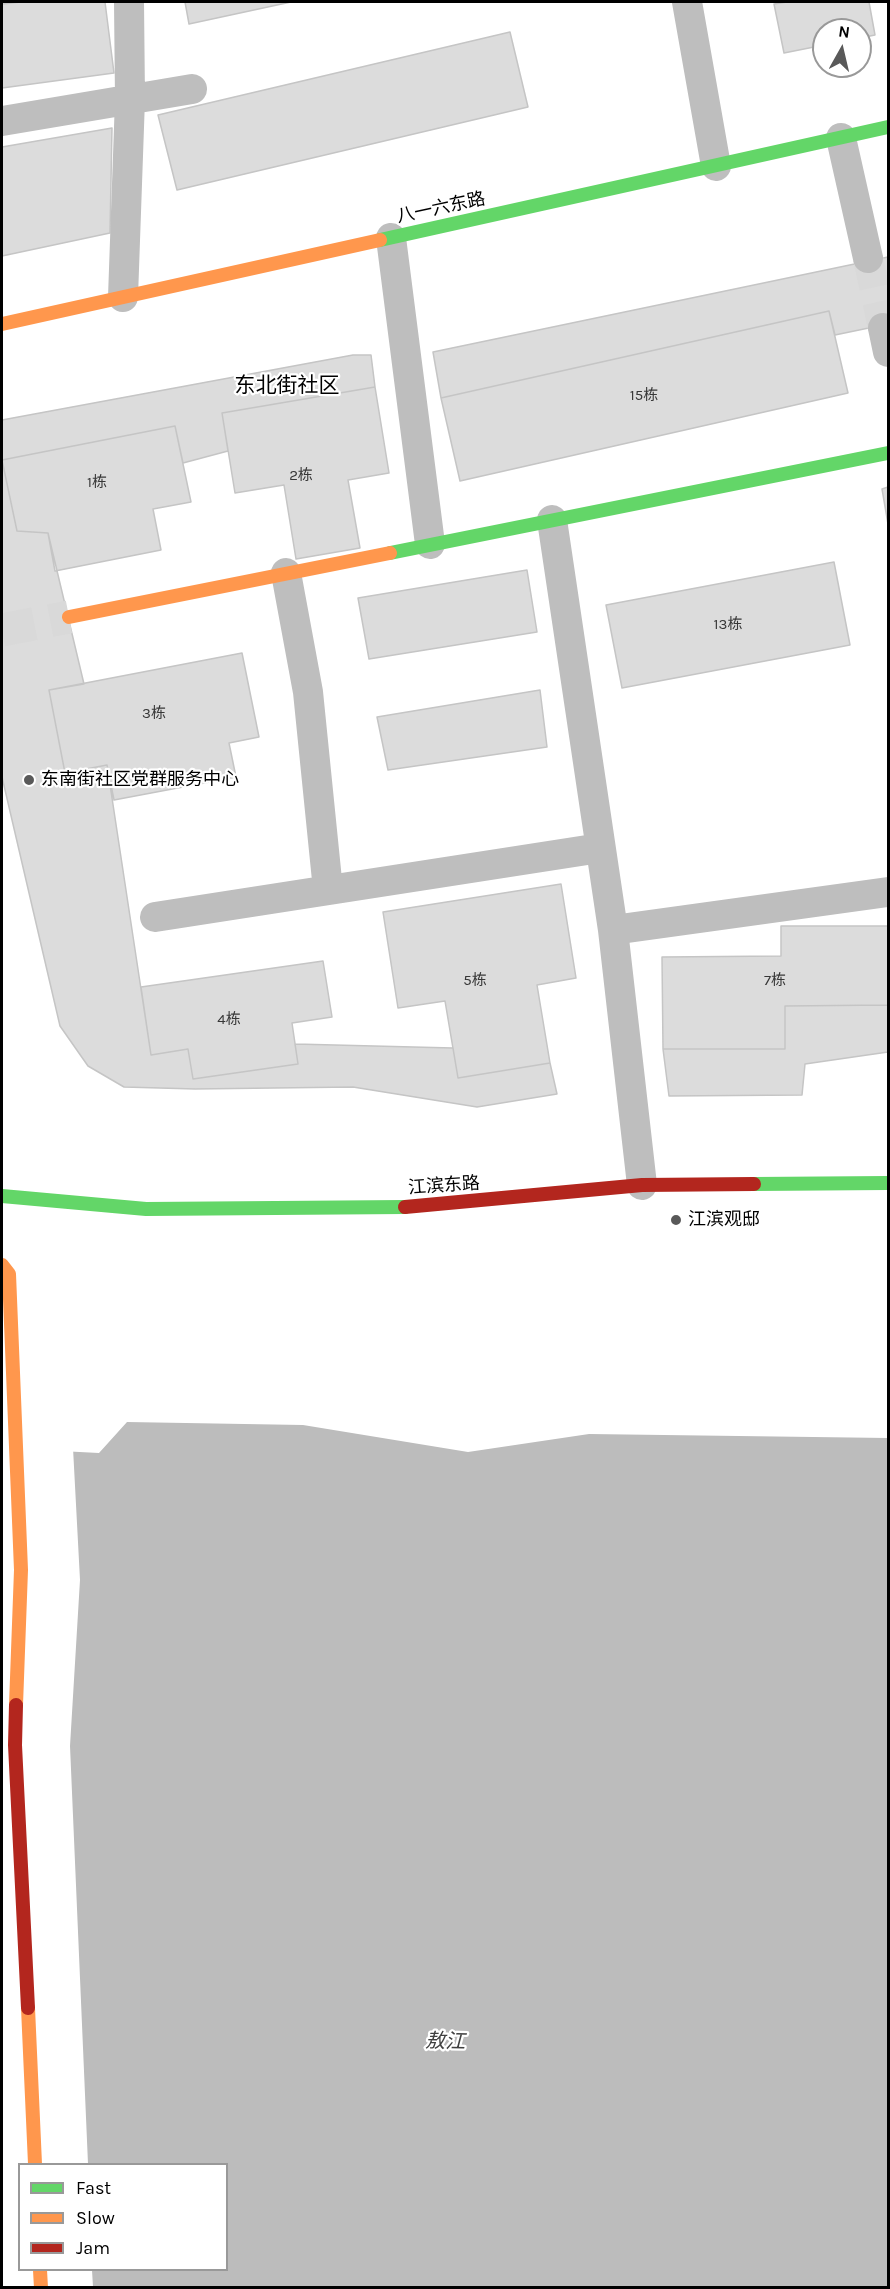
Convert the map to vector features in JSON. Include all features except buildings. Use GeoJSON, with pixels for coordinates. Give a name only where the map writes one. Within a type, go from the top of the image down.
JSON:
{"type":"FeatureCollection","features":[{"type":"Feature","properties":{"kind":"main road","name":"八一六东路"},"geometry":{"type":"LineString","coordinates":[[2,324],[888,127]]}},
{"type":"Feature","properties":{"kind":"main road"},"geometry":{"type":"LineString","coordinates":[[69,616],[888,453]]}},
{"type":"Feature","properties":{"kind":"main road","name":"江滨东路"},"geometry":{"type":"LineString","coordinates":[[2,1196],[146,1209],[288,1210],[412,1208],[642,1185],[888,1183]]}},
{"type":"Feature","properties":{"kind":"main road"},"geometry":{"type":"LineString","coordinates":[[2,1265],[9,1274],[21,1570],[15,1744],[35,2163]]}},
{"type":"Feature","properties":{"kind":"main road"},"geometry":{"type":"LineString","coordinates":[[40,2271],[41,2288]]}},
{"type":"Feature","properties":{"kind":"street"},"geometry":{"type":"LineString","coordinates":[[123,297],[129,99],[129,2]]}},
{"type":"Feature","properties":{"kind":"street"},"geometry":{"type":"LineString","coordinates":[[687,2],[716,166]]}},
{"type":"Feature","properties":{"kind":"street"},"geometry":{"type":"LineString","coordinates":[[2,121],[192,89]]}},
{"type":"Feature","properties":{"kind":"street"},"geometry":{"type":"LineString","coordinates":[[841,138],[868,258]]}},
{"type":"Feature","properties":{"kind":"street"},"geometry":{"type":"LineString","coordinates":[[391,238],[430,544]]}},
{"type":"Feature","properties":{"kind":"street"},"geometry":{"type":"LineString","coordinates":[[552,520],[613,930],[642,1185]]}},
{"type":"Feature","properties":{"kind":"street"},"geometry":{"type":"LineString","coordinates":[[286,573],[308,692],[328,890]]}},
{"type":"Feature","properties":{"kind":"street"},"geometry":{"type":"LineString","coordinates":[[155,917],[600,848]]}},
{"type":"Feature","properties":{"kind":"street"},"geometry":{"type":"LineString","coordinates":[[613,930],[888,892]]}},
{"type":"Feature","properties":{"kind":"water","name":"敖江"},"geometry":{"type":"Polygon","coordinates":[[[127,1422],[303,1425],[468,1452],[589,1434],[888,1438],[888,2287],[2,2288],[2,1448],[99,1453],[127,1422]]]}},
{"type":"Feature","properties":{"kind":"pier"},"geometry":{"type":"Polygon","coordinates":[[[2,1445],[73,1448],[80,1580],[70,1746],[88,2163],[18,2163],[18,2271],[92,2271],[93,2287],[2,2287],[2,1445]]]}},
{"type":"Feature","properties":{"kind":"tunnel"},"geometry":{"type":"LineString","coordinates":[[868,258],[883,328]]}},
{"type":"Feature","properties":{"kind":"tunnel"},"geometry":{"type":"LineString","coordinates":[[2,630],[69,617]]}},
{"type":"Feature","properties":{"kind":"traffic: fast"},"geometry":{"type":"LineString","coordinates":[[380,240],[888,127]]}},
{"type":"Feature","properties":{"kind":"traffic: fast"},"geometry":{"type":"LineString","coordinates":[[390,553],[888,453]]}},
{"type":"Feature","properties":{"kind":"traffic: fast"},"geometry":{"type":"LineString","coordinates":[[754,1184],[888,1183]]}},
{"type":"Feature","properties":{"kind":"traffic: fast"},"geometry":{"type":"LineString","coordinates":[[2,1196],[146,1209],[405,1207]]}},
{"type":"Feature","properties":{"kind":"traffic: slow"},"geometry":{"type":"LineString","coordinates":[[2,324],[380,240]]}},
{"type":"Feature","properties":{"kind":"traffic: slow"},"geometry":{"type":"LineString","coordinates":[[69,617],[390,553]]}},
{"type":"Feature","properties":{"kind":"traffic: slow"},"geometry":{"type":"LineString","coordinates":[[2,1265],[9,1274],[21,1570],[16,1705]]}},
{"type":"Feature","properties":{"kind":"traffic: slow"},"geometry":{"type":"LineString","coordinates":[[28,2008],[35,2163]]}},
{"type":"Feature","properties":{"kind":"traffic: slow"},"geometry":{"type":"LineString","coordinates":[[40,2271],[41,2288]]}},
{"type":"Feature","properties":{"kind":"traffic: jam"},"geometry":{"type":"LineString","coordinates":[[405,1207],[642,1185],[754,1184]]}},
{"type":"Feature","properties":{"kind":"traffic: jam"},"geometry":{"type":"LineString","coordinates":[[16,1705],[15,1745],[28,2008]]}},
{"type":"Feature","properties":{"kind":"place","name":"东南街社区党群服务中心"},"geometry":{"type":"Point","coordinates":[29,780]}},
{"type":"Feature","properties":{"kind":"place","name":"江滨观邸"},"geometry":{"type":"Point","coordinates":[676,1220]}},
{"type":"Feature","properties":{"kind":"district","name":"东北街社区"},"geometry":{"type":"Point","coordinates":[287,386]}}]}
